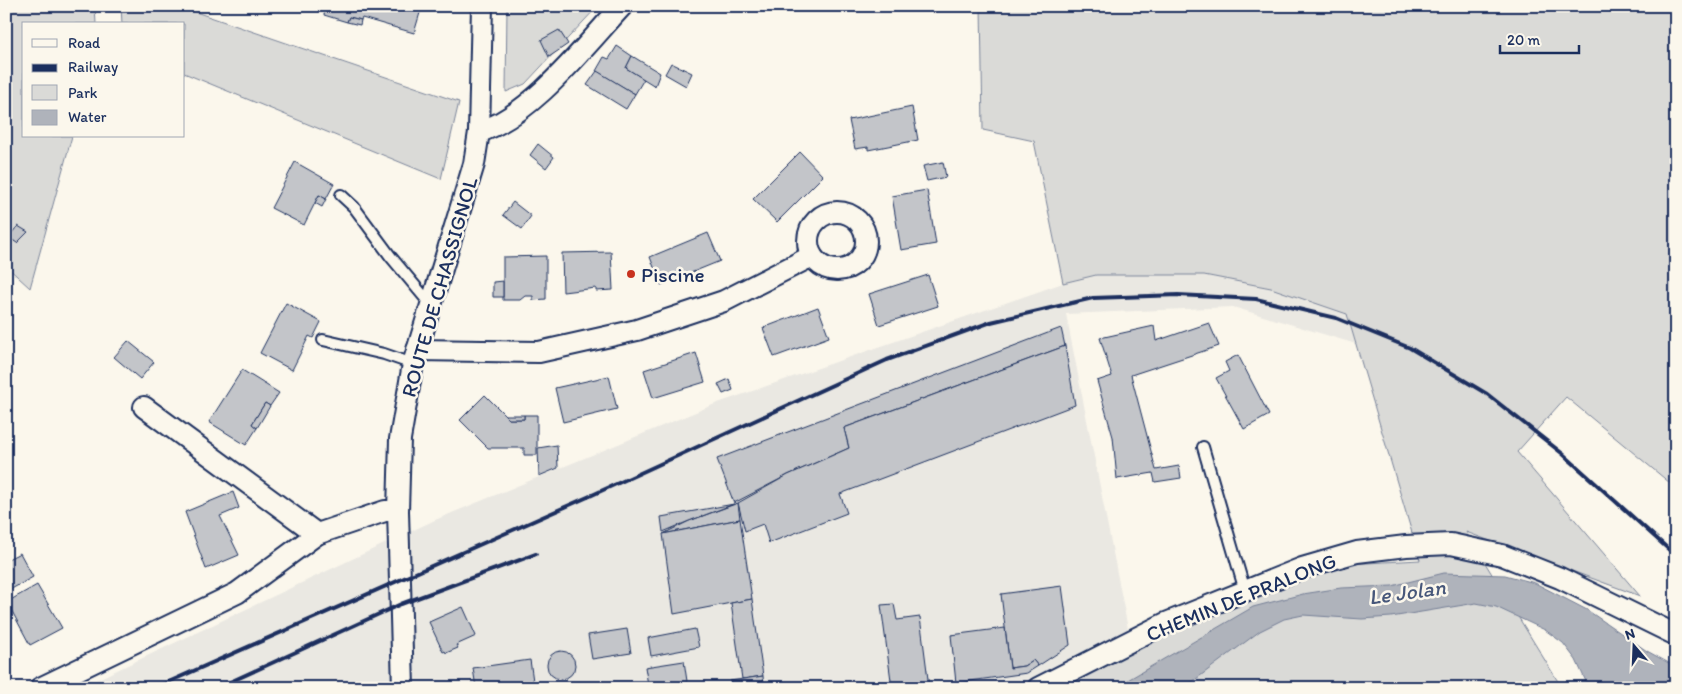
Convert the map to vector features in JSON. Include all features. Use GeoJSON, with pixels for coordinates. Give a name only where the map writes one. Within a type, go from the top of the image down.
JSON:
{"type":"FeatureCollection","features":[{"type":"Feature","properties":{"kind":"street","name":"ROUTE DE CHASSIGNOL"},"geometry":{"type":"LineString","coordinates":[[403,688],[398,510],[400,439],[415,357],[474,164],[479,132],[482,6]]}},
{"type":"Feature","properties":{"kind":"street"},"geometry":{"type":"LineString","coordinates":[[479,132],[492,128],[527,106],[622,6]]}},
{"type":"Feature","properties":{"kind":"street"},"geometry":{"type":"LineString","coordinates":[[415,357],[539,352],[637,330],[724,301],[812,256]]}},
{"type":"Feature","properties":{"kind":"street"},"geometry":{"type":"LineString","coordinates":[[144,407],[316,534]]}},
{"type":"Feature","properties":{"kind":"street"},"geometry":{"type":"LineString","coordinates":[[40,688],[237,593],[316,534],[385,511],[398,510]]}},
{"type":"Feature","properties":{"kind":"street","name":"CHEMIN DE PRALONG"},"geometry":{"type":"LineString","coordinates":[[1038,688],[1166,623],[1302,568],[1357,552],[1406,546],[1451,544],[1502,556],[1560,578],[1676,636]]}},
{"type":"Feature","properties":{"kind":"lane"},"geometry":{"type":"LineString","coordinates":[[341,195],[354,207],[431,306]]}},
{"type":"Feature","properties":{"kind":"lane"},"geometry":{"type":"LineString","coordinates":[[323,340],[384,354],[415,357]]}},
{"type":"Feature","properties":{"kind":"lane"},"geometry":{"type":"LineString","coordinates":[[1203,447],[1245,591]]}},
{"type":"Feature","properties":{"kind":"shaded area"},"geometry":{"type":"Polygon","coordinates":[[[1096,275],[1204,275],[1271,288],[1347,314],[1356,344],[1233,307],[1066,314],[1132,649],[1058,688],[79,688],[435,520],[715,404],[1063,283],[1096,275]]]}},
{"type":"Feature","properties":{"kind":"green space"},"geometry":{"type":"Polygon","coordinates":[[[6,6],[95,6],[96,22],[22,22],[22,138],[71,138],[30,288],[6,266],[6,6]]]}},
{"type":"Feature","properties":{"kind":"green space"},"geometry":{"type":"Polygon","coordinates":[[[121,6],[178,6],[459,102],[441,179],[185,73],[185,22],[122,22],[121,6]]]}},
{"type":"Feature","properties":{"kind":"green space"},"geometry":{"type":"Polygon","coordinates":[[[507,6],[598,6],[525,84],[506,92],[507,6]]]}},
{"type":"Feature","properties":{"kind":"green space"},"geometry":{"type":"Polygon","coordinates":[[[981,6],[1676,6],[1676,488],[1566,397],[1517,452],[1640,596],[1466,532],[1562,688],[1058,688],[1132,649],[1205,616],[1349,564],[1420,560],[1347,314],[1271,288],[1204,275],[1096,275],[1063,283],[1034,141],[983,130],[981,6]]]}},
{"type":"Feature","properties":{"kind":"water","name":"Le Jolan"},"geometry":{"type":"Polygon","coordinates":[[[1444,573],[1505,575],[1535,583],[1587,610],[1647,651],[1676,667],[1676,688],[1589,688],[1576,660],[1563,643],[1545,630],[1496,607],[1476,603],[1391,617],[1362,619],[1303,615],[1284,619],[1260,631],[1184,688],[1114,688],[1253,607],[1303,594],[1341,588],[1392,586],[1444,573]]]}},
{"type":"Feature","properties":{"kind":"building"},"geometry":{"type":"Polygon","coordinates":[[[326,6],[422,6],[414,33],[362,18],[361,20],[349,17],[347,22],[324,15],[326,6]]]}},
{"type":"Feature","properties":{"kind":"building"},"geometry":{"type":"Polygon","coordinates":[[[349,17],[361,20],[360,25],[347,22],[349,17]]]}},
{"type":"Feature","properties":{"kind":"building"},"geometry":{"type":"Polygon","coordinates":[[[559,30],[568,44],[549,57],[541,40],[559,30]]]}},
{"type":"Feature","properties":{"kind":"building"},"geometry":{"type":"Polygon","coordinates":[[[617,46],[632,56],[626,68],[644,79],[635,94],[596,71],[604,57],[609,59],[617,46]]]}},
{"type":"Feature","properties":{"kind":"building"},"geometry":{"type":"Polygon","coordinates":[[[632,56],[660,73],[655,86],[626,68],[632,56]]]}},
{"type":"Feature","properties":{"kind":"building"},"geometry":{"type":"Polygon","coordinates":[[[671,63],[692,73],[686,86],[665,74],[671,63]]]}},
{"type":"Feature","properties":{"kind":"building"},"geometry":{"type":"Polygon","coordinates":[[[597,71],[635,94],[626,109],[587,85],[597,71]]]}},
{"type":"Feature","properties":{"kind":"building"},"geometry":{"type":"Polygon","coordinates":[[[912,107],[918,140],[868,150],[868,147],[855,149],[849,120],[912,107]]]}},
{"type":"Feature","properties":{"kind":"building"},"geometry":{"type":"Polygon","coordinates":[[[538,144],[554,157],[546,168],[530,155],[538,144]]]}},
{"type":"Feature","properties":{"kind":"building"},"geometry":{"type":"Polygon","coordinates":[[[800,152],[823,176],[777,222],[753,199],[800,152]]]}},
{"type":"Feature","properties":{"kind":"building"},"geometry":{"type":"Polygon","coordinates":[[[295,162],[334,184],[326,199],[319,195],[304,225],[271,208],[295,162]]]}},
{"type":"Feature","properties":{"kind":"building"},"geometry":{"type":"Polygon","coordinates":[[[943,162],[946,177],[927,181],[923,166],[943,162]]]}},
{"type":"Feature","properties":{"kind":"building"},"geometry":{"type":"Polygon","coordinates":[[[927,190],[936,244],[901,250],[892,196],[927,190]]]}},
{"type":"Feature","properties":{"kind":"building"},"geometry":{"type":"Polygon","coordinates":[[[319,195],[326,199],[322,207],[315,203],[319,195]]]}},
{"type":"Feature","properties":{"kind":"building"},"geometry":{"type":"Polygon","coordinates":[[[513,202],[531,216],[522,229],[503,215],[513,202]]]}},
{"type":"Feature","properties":{"kind":"building"},"geometry":{"type":"Polygon","coordinates":[[[18,226],[28,232],[17,243],[8,237],[18,226]]]}},
{"type":"Feature","properties":{"kind":"building"},"geometry":{"type":"Polygon","coordinates":[[[708,233],[720,261],[661,285],[650,257],[708,233]]]}},
{"type":"Feature","properties":{"kind":"building"},"geometry":{"type":"Polygon","coordinates":[[[611,252],[613,290],[596,291],[596,288],[563,292],[562,253],[611,252]]]}},
{"type":"Feature","properties":{"kind":"building"},"geometry":{"type":"Polygon","coordinates":[[[546,256],[546,299],[533,300],[533,296],[525,296],[520,300],[503,300],[503,257],[546,256]]]}},
{"type":"Feature","properties":{"kind":"building"},"geometry":{"type":"Polygon","coordinates":[[[654,268],[657,275],[646,279],[644,272],[654,268]]]}},
{"type":"Feature","properties":{"kind":"building"},"geometry":{"type":"Polygon","coordinates":[[[928,275],[938,306],[879,325],[869,294],[928,275]]]}},
{"type":"Feature","properties":{"kind":"building"},"geometry":{"type":"Polygon","coordinates":[[[503,281],[503,297],[493,297],[493,282],[503,281]]]}},
{"type":"Feature","properties":{"kind":"building"},"geometry":{"type":"Polygon","coordinates":[[[286,303],[321,322],[313,338],[309,336],[292,370],[260,353],[286,303]]]}},
{"type":"Feature","properties":{"kind":"building"},"geometry":{"type":"Polygon","coordinates":[[[818,307],[829,337],[774,357],[763,328],[818,307]]]}},
{"type":"Feature","properties":{"kind":"building"},"geometry":{"type":"Polygon","coordinates":[[[1209,323],[1219,346],[1131,375],[1156,470],[1179,466],[1181,478],[1155,482],[1153,473],[1117,479],[1113,437],[1097,381],[1112,376],[1100,338],[1154,326],[1156,341],[1209,323]]]}},
{"type":"Feature","properties":{"kind":"building"},"geometry":{"type":"Polygon","coordinates":[[[1061,328],[1065,346],[844,428],[849,448],[788,475],[734,503],[717,459],[1061,328]]]}},
{"type":"Feature","properties":{"kind":"building"},"geometry":{"type":"Polygon","coordinates":[[[128,341],[154,362],[140,379],[114,357],[128,341]]]}},
{"type":"Feature","properties":{"kind":"building"},"geometry":{"type":"Polygon","coordinates":[[[1065,346],[1075,405],[840,494],[847,513],[769,543],[763,524],[745,531],[738,503],[788,475],[849,448],[844,428],[1065,346]]]}},
{"type":"Feature","properties":{"kind":"building"},"geometry":{"type":"Polygon","coordinates":[[[696,353],[705,382],[653,398],[644,370],[696,353]]]}},
{"type":"Feature","properties":{"kind":"building"},"geometry":{"type":"Polygon","coordinates":[[[1238,355],[1269,415],[1244,429],[1216,378],[1229,371],[1225,362],[1238,355]]]}},
{"type":"Feature","properties":{"kind":"building"},"geometry":{"type":"Polygon","coordinates":[[[242,370],[279,393],[270,406],[265,403],[252,424],[257,428],[246,445],[209,422],[242,370]]]}},
{"type":"Feature","properties":{"kind":"building"},"geometry":{"type":"Polygon","coordinates":[[[609,376],[617,409],[563,422],[555,388],[609,376]]]}},
{"type":"Feature","properties":{"kind":"building"},"geometry":{"type":"Polygon","coordinates":[[[729,379],[733,390],[723,394],[718,384],[729,379]]]}},
{"type":"Feature","properties":{"kind":"building"},"geometry":{"type":"Polygon","coordinates":[[[485,395],[509,419],[524,419],[524,415],[537,415],[537,455],[524,455],[524,448],[488,448],[460,420],[485,395]]]}},
{"type":"Feature","properties":{"kind":"building"},"geometry":{"type":"Polygon","coordinates":[[[265,403],[270,406],[257,428],[252,424],[265,403]]]}},
{"type":"Feature","properties":{"kind":"building"},"geometry":{"type":"Polygon","coordinates":[[[505,415],[524,415],[524,419],[509,419],[505,415]]]}},
{"type":"Feature","properties":{"kind":"building"},"geometry":{"type":"Polygon","coordinates":[[[557,445],[558,468],[539,476],[538,448],[557,445]]]}},
{"type":"Feature","properties":{"kind":"building"},"geometry":{"type":"Polygon","coordinates":[[[233,492],[239,508],[220,516],[239,555],[206,569],[185,512],[233,492]]]}},
{"type":"Feature","properties":{"kind":"building"},"geometry":{"type":"Polygon","coordinates":[[[738,503],[740,519],[663,534],[689,521],[738,503]]]}},
{"type":"Feature","properties":{"kind":"building"},"geometry":{"type":"Polygon","coordinates":[[[734,504],[689,521],[663,532],[661,517],[734,504]]]}},
{"type":"Feature","properties":{"kind":"building"},"geometry":{"type":"Polygon","coordinates":[[[740,519],[752,599],[674,614],[663,534],[740,519]]]}},
{"type":"Feature","properties":{"kind":"building"},"geometry":{"type":"Polygon","coordinates":[[[20,553],[33,577],[6,592],[6,560],[20,553]]]}},
{"type":"Feature","properties":{"kind":"building"},"geometry":{"type":"Polygon","coordinates":[[[37,585],[62,628],[30,645],[7,602],[37,585]]]}},
{"type":"Feature","properties":{"kind":"building"},"geometry":{"type":"Polygon","coordinates":[[[1062,586],[1070,645],[1038,666],[1033,660],[1024,666],[1010,668],[1001,594],[1062,586]]]}},
{"type":"Feature","properties":{"kind":"building"},"geometry":{"type":"Polygon","coordinates":[[[752,599],[763,676],[742,679],[731,603],[752,599]]]}},
{"type":"Feature","properties":{"kind":"building"},"geometry":{"type":"Polygon","coordinates":[[[894,604],[897,620],[920,617],[929,687],[892,688],[881,605],[894,604]]]}},
{"type":"Feature","properties":{"kind":"building"},"geometry":{"type":"Polygon","coordinates":[[[463,607],[476,636],[456,645],[458,648],[446,653],[445,651],[443,652],[429,622],[463,607]]]}},
{"type":"Feature","properties":{"kind":"building"},"geometry":{"type":"Polygon","coordinates":[[[1005,628],[1010,668],[1024,666],[1033,660],[1038,666],[1027,673],[956,683],[951,635],[1005,628]]]}},
{"type":"Feature","properties":{"kind":"building"},"geometry":{"type":"Polygon","coordinates":[[[627,629],[631,653],[592,659],[588,635],[627,629]]]}},
{"type":"Feature","properties":{"kind":"building"},"geometry":{"type":"Polygon","coordinates":[[[695,629],[699,647],[651,656],[648,638],[695,629]]]}},
{"type":"Feature","properties":{"kind":"building"},"geometry":{"type":"Polygon","coordinates":[[[561,651],[571,655],[575,665],[571,675],[561,679],[551,675],[547,665],[551,655],[561,651]]]}},
{"type":"Feature","properties":{"kind":"building"},"geometry":{"type":"Polygon","coordinates":[[[530,660],[534,688],[476,688],[473,668],[530,660]]]}},
{"type":"Feature","properties":{"kind":"building"},"geometry":{"type":"Polygon","coordinates":[[[684,661],[688,688],[630,688],[648,685],[645,667],[684,661]]]}},
{"type":"Feature","properties":{"kind":"building"},"geometry":{"type":"Polygon","coordinates":[[[763,676],[764,688],[730,688],[730,681],[763,676]]]}},
{"type":"Feature","properties":{"kind":"railway"},"geometry":{"type":"LineString","coordinates":[[155,688],[590,496],[887,360],[991,322],[1093,298],[1178,295],[1256,299],[1336,318],[1410,348],[1487,394],[1563,454],[1676,556]]}},
{"type":"Feature","properties":{"kind":"railway"},"geometry":{"type":"LineString","coordinates":[[217,688],[401,604],[536,554]]}},
{"type":"Feature","properties":{"kind":"place","name":"Piscine"},"geometry":{"type":"Point","coordinates":[631,274]}}]}
